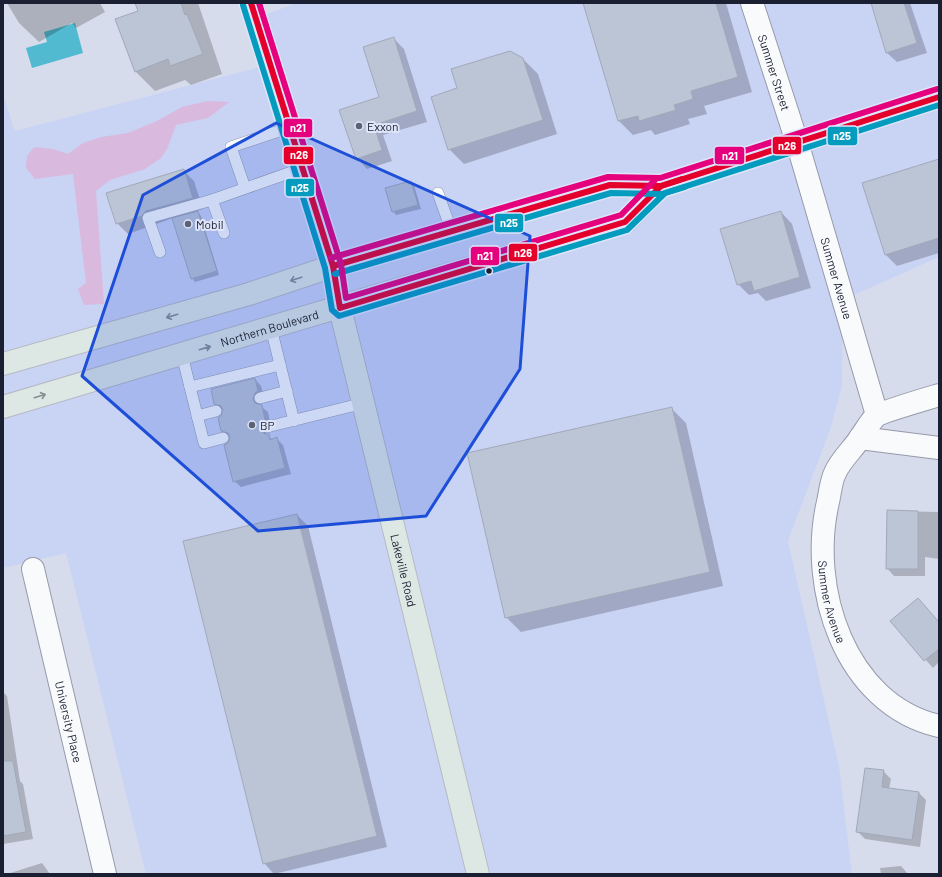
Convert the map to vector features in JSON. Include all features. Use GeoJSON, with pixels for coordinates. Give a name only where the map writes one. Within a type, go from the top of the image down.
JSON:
{"type":"FeatureCollection","features":[{"type":"Feature","properties":{"kind":"main road","name":"Lakeville Road"},"geometry":{"type":"LineString","coordinates":[[251,3],[291,127],[333,266],[340,308],[478,874]]}},
{"type":"Feature","properties":{"kind":"main road","name":"Northern Boulevard"},"geometry":{"type":"LineString","coordinates":[[3,364],[249,294],[333,266],[610,185],[662,186],[939,97]]}},
{"type":"Feature","properties":{"kind":"main road","name":"Northern Boulevard"},"geometry":{"type":"LineString","coordinates":[[3,407],[625,222],[662,186]]}},
{"type":"Feature","properties":{"kind":"street","name":"Summer Street"},"geometry":{"type":"LineString","coordinates":[[752,3],[797,142]]}},
{"type":"Feature","properties":{"kind":"street","name":"Summer Avenue"},"geometry":{"type":"LineString","coordinates":[[797,142],[877,415],[834,473],[823,524],[824,580],[833,620],[852,662],[866,681],[898,709],[926,723],[939,726]]}},
{"type":"Feature","properties":{"kind":"street"},"geometry":{"type":"LineString","coordinates":[[877,415],[939,395]]}},
{"type":"Feature","properties":{"kind":"street"},"geometry":{"type":"LineString","coordinates":[[860,438],[939,448]]}},
{"type":"Feature","properties":{"kind":"street","name":"University Place"},"geometry":{"type":"LineString","coordinates":[[33,570],[105,874]]}},
{"type":"Feature","properties":{"kind":"lane"},"geometry":{"type":"LineString","coordinates":[[245,188],[231,147],[291,127]]}},
{"type":"Feature","properties":{"kind":"lane"},"geometry":{"type":"LineString","coordinates":[[160,252],[148,218],[212,200],[303,168]]}},
{"type":"Feature","properties":{"kind":"lane"},"geometry":{"type":"LineString","coordinates":[[438,193],[452,232]]}},
{"type":"Feature","properties":{"kind":"lane"},"geometry":{"type":"LineString","coordinates":[[212,200],[224,233]]}},
{"type":"Feature","properties":{"kind":"lane"},"geometry":{"type":"LineString","coordinates":[[271,328],[294,420]]}},
{"type":"Feature","properties":{"kind":"lane"},"geometry":{"type":"LineString","coordinates":[[182,355],[204,443],[223,438]]}},
{"type":"Feature","properties":{"kind":"lane"},"geometry":{"type":"LineString","coordinates":[[190,387],[280,365]]}},
{"type":"Feature","properties":{"kind":"lane"},"geometry":{"type":"LineString","coordinates":[[260,398],[287,391]]}},
{"type":"Feature","properties":{"kind":"lane"},"geometry":{"type":"LineString","coordinates":[[267,427],[364,403]]}},
{"type":"Feature","properties":{"kind":"lane"},"geometry":{"type":"LineString","coordinates":[[197,416],[216,411]]}},
{"type":"Feature","properties":{"kind":"highlighted area"},"geometry":{"type":"Polygon","coordinates":[[[276,123],[530,236],[520,369],[426,516],[258,531],[82,376],[143,195],[276,123]]]}},
{"type":"Feature","properties":{"kind":"shaded area"},"geometry":{"type":"Polygon","coordinates":[[[296,3],[939,3],[939,257],[843,300],[842,386],[831,427],[788,541],[839,766],[852,874],[146,874],[66,553],[3,568],[3,95],[15,131],[271,64],[257,18],[296,3]]]}},
{"type":"Feature","properties":{"kind":"shaded area"},"geometry":{"type":"Polygon","coordinates":[[[208,101],[229,102],[208,118],[176,125],[167,149],[161,158],[145,169],[110,180],[96,191],[104,304],[84,305],[78,289],[86,283],[73,174],[35,179],[26,168],[27,156],[34,147],[53,149],[68,154],[83,143],[101,137],[128,133],[157,121],[182,107],[208,101]]]}},
{"type":"Feature","properties":{"kind":"water"},"geometry":{"type":"Polygon","coordinates":[[[75,23],[83,53],[32,68],[26,48],[47,42],[44,32],[75,23]]]}},
{"type":"Feature","properties":{"kind":"building"},"geometry":{"type":"Polygon","coordinates":[[[135,3],[181,3],[203,54],[170,66],[168,59],[135,72],[115,19],[138,11],[135,3]]]}},
{"type":"Feature","properties":{"kind":"building"},"geometry":{"type":"Polygon","coordinates":[[[583,3],[716,3],[738,77],[691,91],[693,99],[674,105],[676,110],[639,121],[638,116],[618,121],[583,3]]]}},
{"type":"Feature","properties":{"kind":"building"},"geometry":{"type":"Polygon","coordinates":[[[871,3],[904,3],[917,43],[886,53],[871,3]]]}},
{"type":"Feature","properties":{"kind":"building"},"geometry":{"type":"Polygon","coordinates":[[[394,37],[417,111],[374,125],[382,150],[356,159],[339,110],[379,97],[363,47],[394,37]]]}},
{"type":"Feature","properties":{"kind":"building"},"geometry":{"type":"Polygon","coordinates":[[[510,51],[523,58],[543,120],[448,150],[431,97],[457,88],[451,69],[510,51]]]}},
{"type":"Feature","properties":{"kind":"building"},"geometry":{"type":"Polygon","coordinates":[[[939,159],[939,238],[885,255],[862,183],[939,159]]]}},
{"type":"Feature","properties":{"kind":"building"},"geometry":{"type":"Polygon","coordinates":[[[184,169],[193,198],[146,211],[142,216],[116,224],[106,193],[184,169]]]}},
{"type":"Feature","properties":{"kind":"building"},"geometry":{"type":"Polygon","coordinates":[[[411,181],[418,205],[392,212],[385,188],[411,181]]]}},
{"type":"Feature","properties":{"kind":"building"},"geometry":{"type":"Polygon","coordinates":[[[198,211],[217,271],[191,279],[172,218],[198,211]]]}},
{"type":"Feature","properties":{"kind":"building"},"geometry":{"type":"Polygon","coordinates":[[[781,211],[800,277],[754,291],[751,281],[737,285],[720,229],[781,211]]]}},
{"type":"Feature","properties":{"kind":"building"},"geometry":{"type":"Polygon","coordinates":[[[255,378],[258,391],[255,393],[253,399],[255,403],[262,405],[265,420],[260,425],[260,429],[265,434],[269,434],[270,440],[277,437],[285,468],[233,482],[224,445],[228,443],[230,437],[228,433],[221,431],[218,418],[221,416],[223,410],[221,406],[214,404],[211,389],[255,378]]]}},
{"type":"Feature","properties":{"kind":"building"},"geometry":{"type":"Polygon","coordinates":[[[672,407],[710,572],[505,618],[467,453],[672,407]]]}},
{"type":"Feature","properties":{"kind":"building"},"geometry":{"type":"Polygon","coordinates":[[[887,510],[918,511],[918,569],[886,569],[887,510]]]}},
{"type":"Feature","properties":{"kind":"building"},"geometry":{"type":"Polygon","coordinates":[[[297,514],[377,836],[263,864],[183,541],[297,514]]]}},
{"type":"Feature","properties":{"kind":"building"},"geometry":{"type":"Polygon","coordinates":[[[918,598],[939,622],[939,649],[924,661],[890,621],[918,598]]]}},
{"type":"Feature","properties":{"kind":"building"},"geometry":{"type":"Polygon","coordinates":[[[3,761],[13,761],[26,832],[3,836],[3,761]]]}},
{"type":"Feature","properties":{"kind":"building"},"geometry":{"type":"Polygon","coordinates":[[[865,768],[884,770],[882,787],[919,792],[912,840],[856,832],[865,768]]]}},
{"type":"Feature","properties":{"kind":"transit line","name":"n26"},"geometry":{"type":"LineString","coordinates":[[251,3],[333,266],[340,308],[625,222],[661,186],[939,97]]}},
{"type":"Feature","properties":{"kind":"transit line","name":"n21"},"geometry":{"type":"LineString","coordinates":[[259,3],[341,264],[346,298],[621,215],[655,180]]}},
{"type":"Feature","properties":{"kind":"transit line","name":"n25"},"geometry":{"type":"LineString","coordinates":[[243,5],[325,268],[332,310],[339,316],[627,230],[665,193],[939,105]]}},
{"type":"Feature","properties":{"kind":"transit line","name":"n21"},"geometry":{"type":"LineString","coordinates":[[331,258],[608,177],[660,178],[937,89]]}},
{"type":"Feature","properties":{"kind":"transit line","name":"n26"},"geometry":{"type":"LineString","coordinates":[[333,266],[610,185],[661,186],[682,179]]}},
{"type":"Feature","properties":{"kind":"transit line","name":"n25"},"geometry":{"type":"LineString","coordinates":[[335,274],[611,193],[662,194],[685,187]]}},
{"type":"Feature","properties":{"kind":"place","name":"Exxon"},"geometry":{"type":"Point","coordinates":[359,126]}},
{"type":"Feature","properties":{"kind":"place","name":"Mobil"},"geometry":{"type":"Point","coordinates":[188,224]}},
{"type":"Feature","properties":{"kind":"place","name":"BP"},"geometry":{"type":"Point","coordinates":[252,425]}}]}
